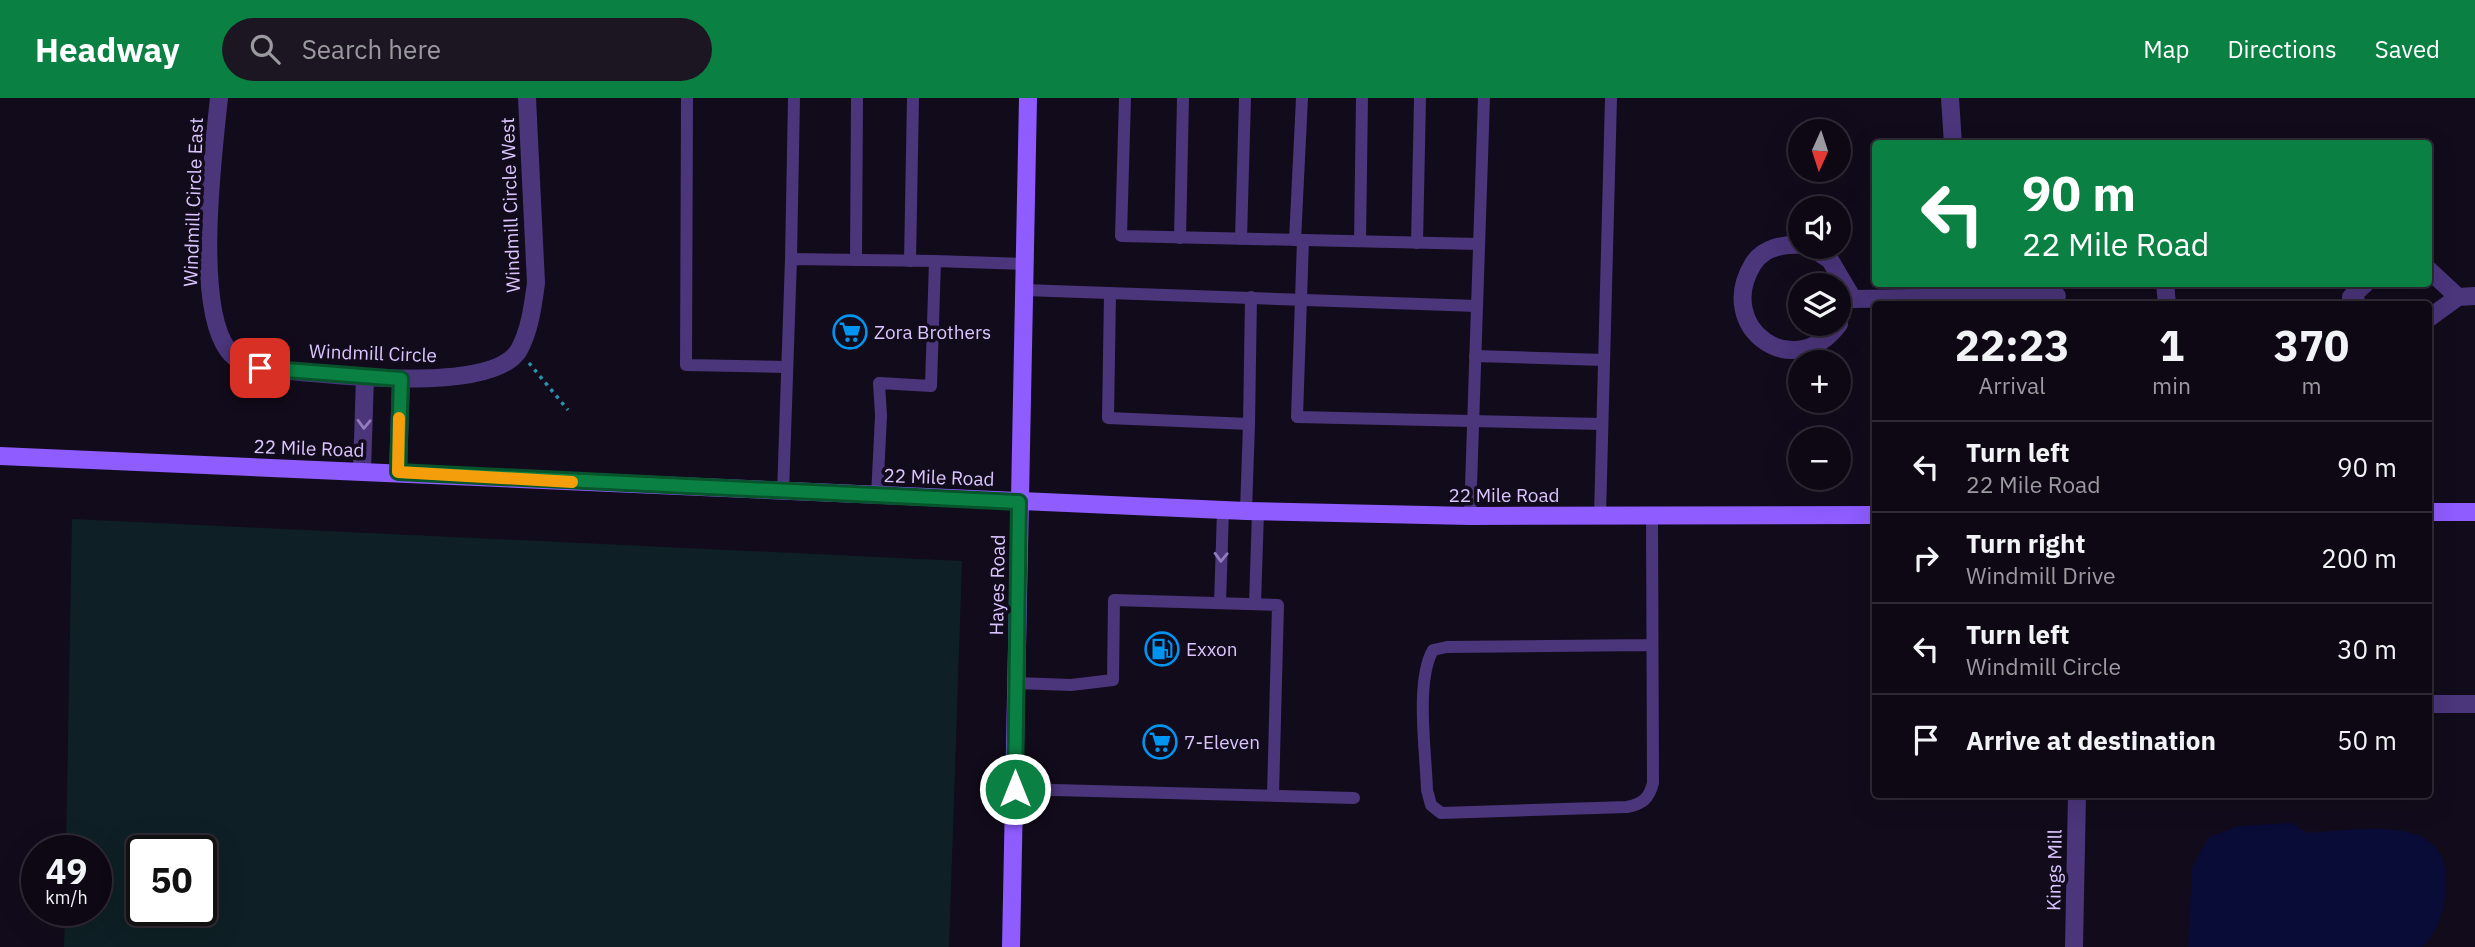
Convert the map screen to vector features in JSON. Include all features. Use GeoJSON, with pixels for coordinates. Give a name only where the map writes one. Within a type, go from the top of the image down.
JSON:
{"type":"FeatureCollection","features":[{"type":"Feature","properties":{"kind":"street","name":"Windmill Circle East"},"geometry":{"type":"LineString","coordinates":[[219,98],[212,167],[209,278],[211,303],[226,347]]}},
{"type":"Feature","properties":{"kind":"street","name":"Windmill Circle West"},"geometry":{"type":"LineString","coordinates":[[518,351],[532,313],[536,283],[527,98]]}},
{"type":"Feature","properties":{"kind":"street","name":"Hayes Road"},"geometry":{"type":"LineString","coordinates":[[1012,947],[1028,98]]}},
{"type":"Feature","properties":{"kind":"street"},"geometry":{"type":"LineString","coordinates":[[1950,98],[1953,140]]}},
{"type":"Feature","properties":{"kind":"street"},"geometry":{"type":"LineString","coordinates":[[1788,246],[1773,248],[1756,260],[1743,281],[1741,305],[1751,330],[1771,346],[1789,351],[1812,348],[1830,336]]}},
{"type":"Feature","properties":{"kind":"street"},"geometry":{"type":"LineString","coordinates":[[1829,259],[1853,299]]}},
{"type":"Feature","properties":{"kind":"street"},"geometry":{"type":"LineString","coordinates":[[2432,272],[2467,297],[2432,316]]}},
{"type":"Feature","properties":{"kind":"street"},"geometry":{"type":"LineString","coordinates":[[2355,301],[2351,297],[2362,287]]}},
{"type":"Feature","properties":{"kind":"street"},"geometry":{"type":"LineString","coordinates":[[1853,299],[2060,295]]}},
{"type":"Feature","properties":{"kind":"street"},"geometry":{"type":"LineString","coordinates":[[1851,303],[1853,299]]}},
{"type":"Feature","properties":{"kind":"street","name":"Windmill Circle"},"geometry":{"type":"LineString","coordinates":[[226,347],[238,361],[260,368],[401,379],[481,373],[505,362],[518,351]]}},
{"type":"Feature","properties":{"kind":"street"},"geometry":{"type":"LineString","coordinates":[[362,471],[365,377]]}},
{"type":"Feature","properties":{"kind":"street"},"geometry":{"type":"LineString","coordinates":[[398,472],[401,379]]}},
{"type":"Feature","properties":{"kind":"street","name":"22 Mile Road"},"geometry":{"type":"LineString","coordinates":[[0,456],[398,472],[783,493],[1252,511],[1470,516],[1872,515]]}},
{"type":"Feature","properties":{"kind":"street"},"geometry":{"type":"LineString","coordinates":[[2432,512],[2475,512]]}},
{"type":"Feature","properties":{"kind":"street"},"geometry":{"type":"LineString","coordinates":[[2432,704],[2475,704]]}},
{"type":"Feature","properties":{"kind":"street","name":"Kings Mill"},"geometry":{"type":"LineString","coordinates":[[2074,947],[2077,798]]}},
{"type":"Feature","properties":{"kind":"lane"},"geometry":{"type":"LineString","coordinates":[[687,98],[686,365],[787,367]]}},
{"type":"Feature","properties":{"kind":"lane"},"geometry":{"type":"LineString","coordinates":[[783,493],[794,98]]}},
{"type":"Feature","properties":{"kind":"lane"},"geometry":{"type":"LineString","coordinates":[[856,260],[857,98]]}},
{"type":"Feature","properties":{"kind":"lane"},"geometry":{"type":"LineString","coordinates":[[910,261],[913,98]]}},
{"type":"Feature","properties":{"kind":"lane"},"geometry":{"type":"LineString","coordinates":[[1125,98],[1121,236],[1479,244]]}},
{"type":"Feature","properties":{"kind":"lane"},"geometry":{"type":"LineString","coordinates":[[1180,238],[1183,98]]}},
{"type":"Feature","properties":{"kind":"lane"},"geometry":{"type":"LineString","coordinates":[[1241,239],[1245,98]]}},
{"type":"Feature","properties":{"kind":"lane"},"geometry":{"type":"LineString","coordinates":[[1302,98],[1299,240],[1301,299],[1297,418],[1473,419],[1602,424]]}},
{"type":"Feature","properties":{"kind":"lane"},"geometry":{"type":"LineString","coordinates":[[1360,241],[1362,98]]}},
{"type":"Feature","properties":{"kind":"lane"},"geometry":{"type":"LineString","coordinates":[[1417,243],[1420,98]]}},
{"type":"Feature","properties":{"kind":"lane"},"geometry":{"type":"LineString","coordinates":[[1470,516],[1484,98]]}},
{"type":"Feature","properties":{"kind":"lane"},"geometry":{"type":"LineString","coordinates":[[1600,516],[1611,98]]}},
{"type":"Feature","properties":{"kind":"lane"},"geometry":{"type":"LineString","coordinates":[[791,259],[1025,264]]}},
{"type":"Feature","properties":{"kind":"lane"},"geometry":{"type":"LineString","coordinates":[[877,496],[881,416],[878,383],[931,386],[935,261]]}},
{"type":"Feature","properties":{"kind":"lane"},"geometry":{"type":"LineString","coordinates":[[1024,289],[1477,306]]}},
{"type":"Feature","properties":{"kind":"lane"},"geometry":{"type":"LineString","coordinates":[[1111,293],[1108,418],[1249,424]]}},
{"type":"Feature","properties":{"kind":"lane"},"geometry":{"type":"LineString","coordinates":[[1251,297],[1249,424],[1255,604]]}},
{"type":"Feature","properties":{"kind":"lane"},"geometry":{"type":"LineString","coordinates":[[1475,356],[1604,360]]}},
{"type":"Feature","properties":{"kind":"lane"},"geometry":{"type":"LineString","coordinates":[[1220,603],[1223,510]]}},
{"type":"Feature","properties":{"kind":"lane"},"geometry":{"type":"LineString","coordinates":[[1651,645],[1447,647],[1433,650],[1426,662],[1424,681],[1427,790],[1431,805],[1441,813],[1640,804],[1650,795],[1653,783],[1652,516]]}},
{"type":"Feature","properties":{"kind":"lane"},"geometry":{"type":"LineString","coordinates":[[1016,683],[1071,685],[1113,680],[1114,600],[1278,605],[1273,795]]}},
{"type":"Feature","properties":{"kind":"lane"},"geometry":{"type":"LineString","coordinates":[[1015,789],[1354,797]]}},
{"type":"Feature","properties":{"kind":"path"},"geometry":{"type":"LineString","coordinates":[[518,351],[568,410]]}},
{"type":"Feature","properties":{"kind":"shaded area"},"geometry":{"type":"Polygon","coordinates":[[[72,519],[962,561],[949,947],[64,947],[65,926],[112,926],[112,835],[66,835],[72,519]]]}},
{"type":"Feature","properties":{"kind":"shaded area"},"geometry":{"type":"Polygon","coordinates":[[[2293,823],[2309,833],[2369,829],[2407,832],[2436,847],[2444,862],[2446,883],[2443,910],[2433,933],[2422,947],[2188,947],[2192,868],[2208,838],[2239,826],[2293,823]]]}},
{"type":"Feature","properties":{"kind":"slow traffic"},"geometry":{"type":"LineString","coordinates":[[399,418],[398,472],[572,482]]}},
{"type":"Feature","properties":{"kind":"place","name":"Zora Brothers"},"geometry":{"type":"Point","coordinates":[850,332]}},
{"type":"Feature","properties":{"kind":"place","name":"Exxon"},"geometry":{"type":"Point","coordinates":[1162,649]}},
{"type":"Feature","properties":{"kind":"place","name":"7-Eleven"},"geometry":{"type":"Point","coordinates":[1160,742]}},
{"type":"Feature","properties":{"kind":"route"},"geometry":{"type":"LineString","coordinates":[[260,368],[401,379],[398,472],[783,493],[1019,502],[1015,789]]}}]}
